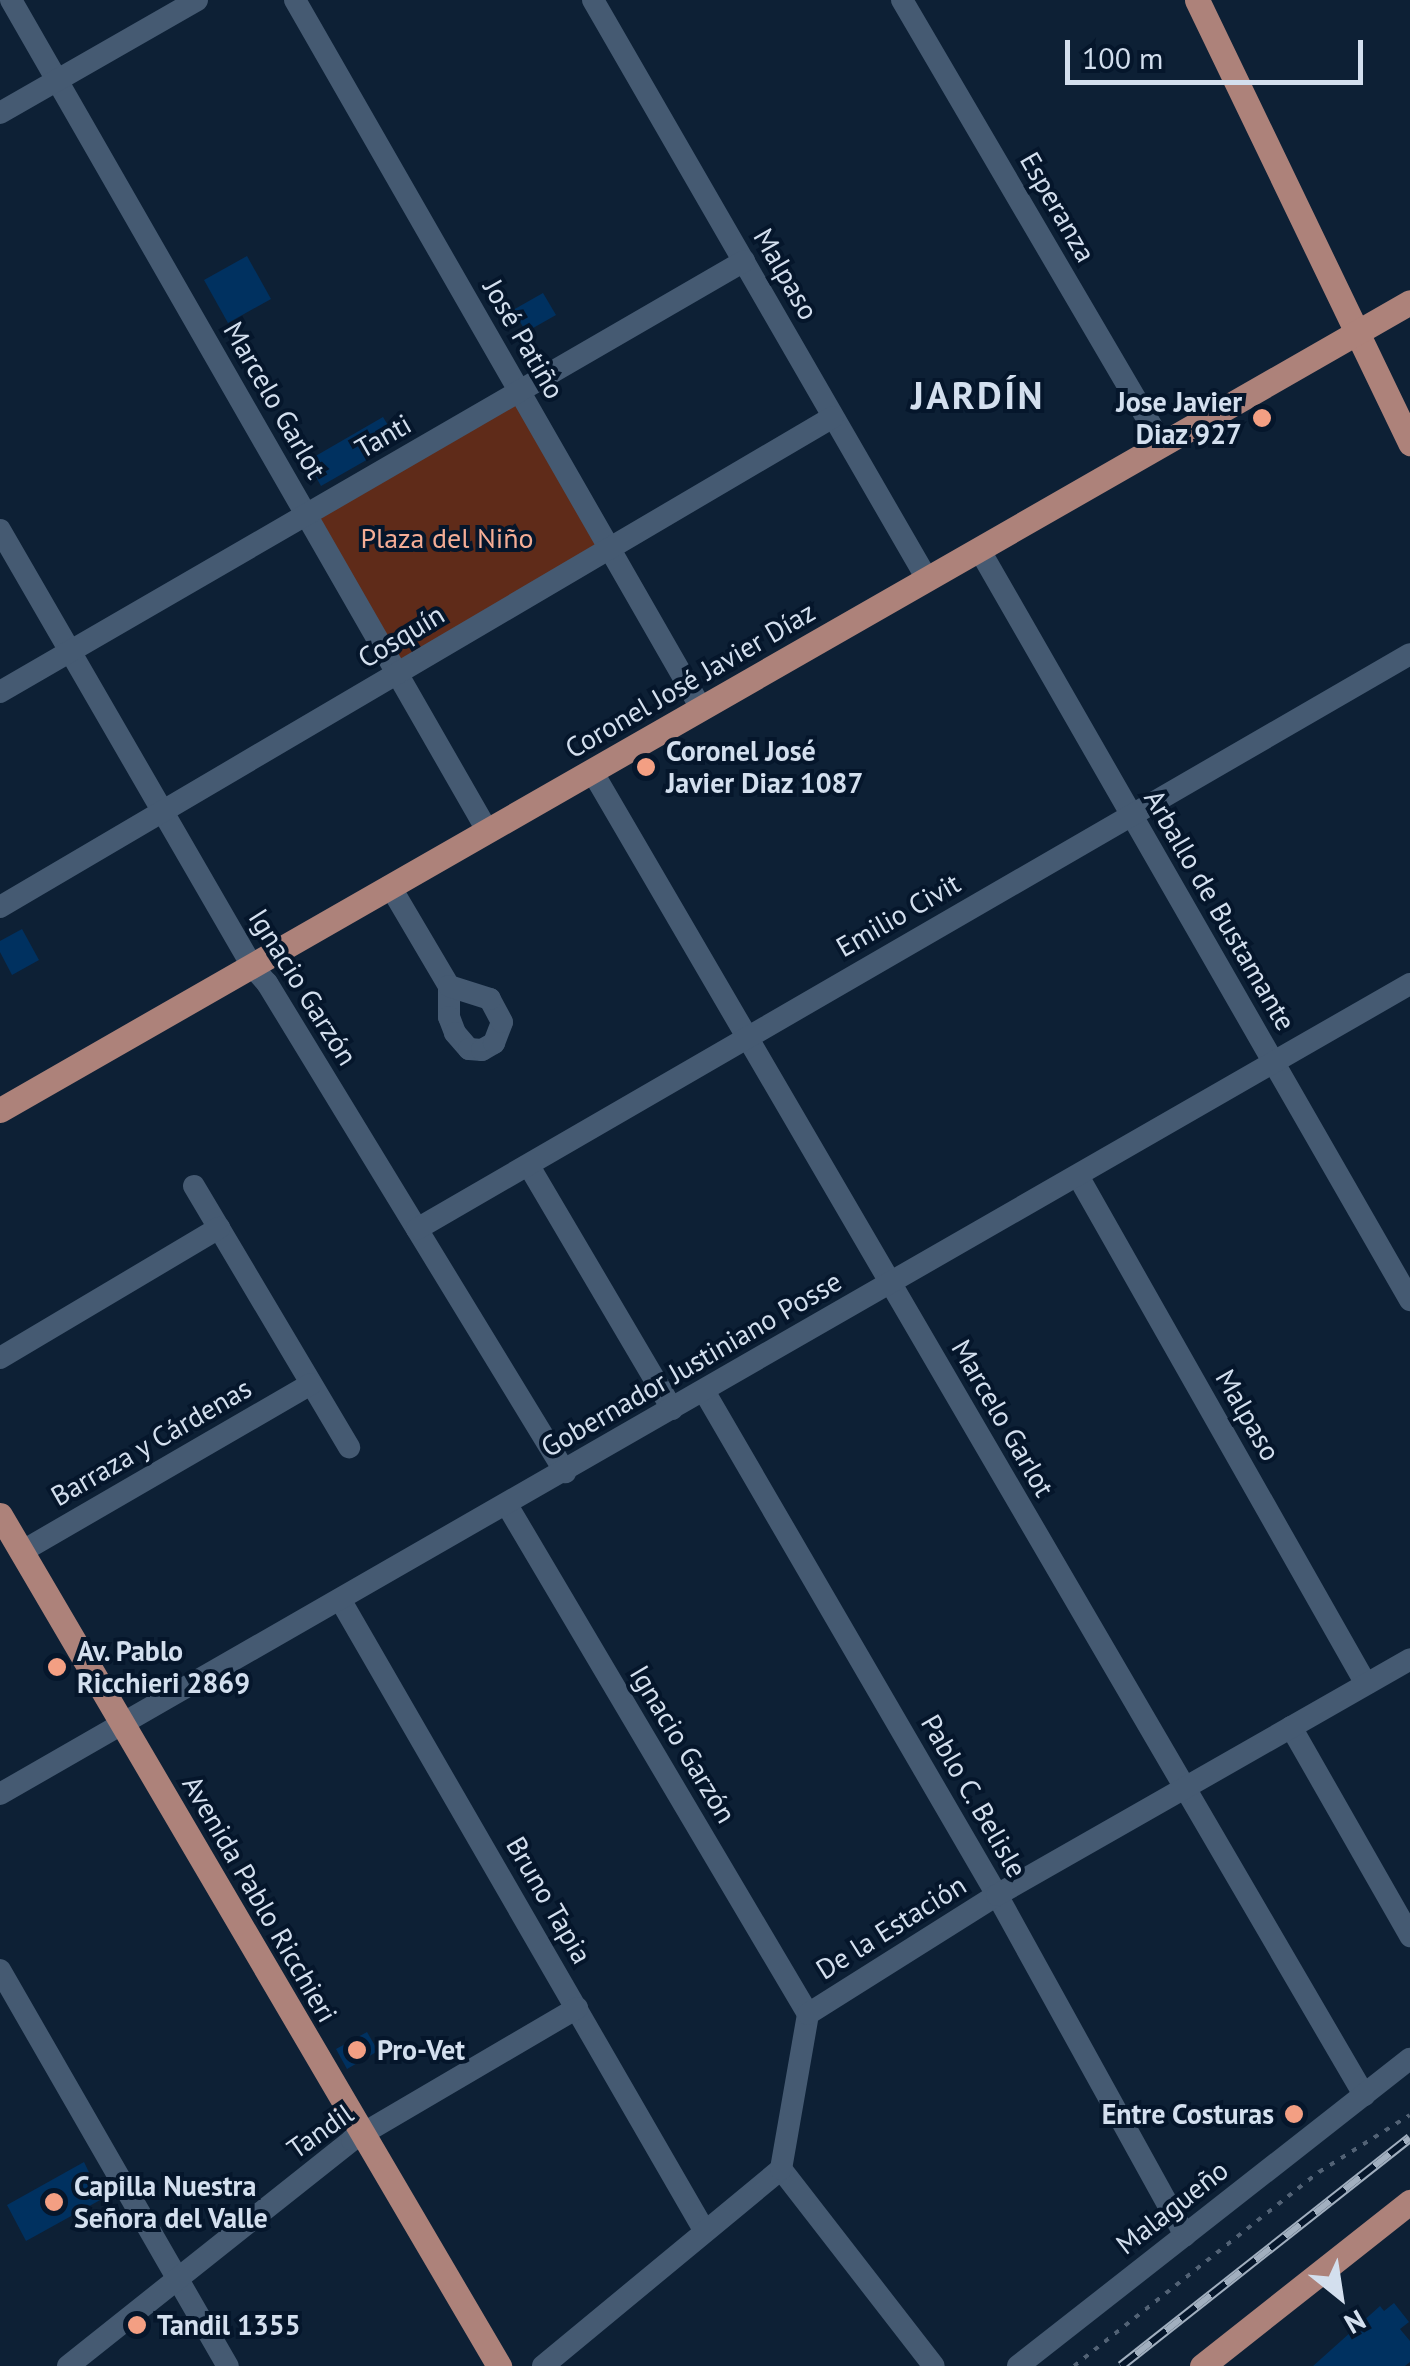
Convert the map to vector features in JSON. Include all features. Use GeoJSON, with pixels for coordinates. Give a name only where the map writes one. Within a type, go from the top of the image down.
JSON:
{"type":"FeatureCollection","features":[{"type":"Feature","properties":{"kind":"main road"},"geometry":{"type":"LineString","coordinates":[[1197,0],[1410,443]]}},
{"type":"Feature","properties":{"kind":"main road","name":"Coronel José Javier Díaz"},"geometry":{"type":"LineString","coordinates":[[0,1110],[1410,302]]}},
{"type":"Feature","properties":{"kind":"main road","name":"Avenida Pablo Ricchieri"},"geometry":{"type":"LineString","coordinates":[[0,1515],[11,1549],[358,2138],[498,2366]]}},
{"type":"Feature","properties":{"kind":"main road","name":"Avenida Pablo Ricchieri"},"geometry":{"type":"LineString","coordinates":[[358,2138],[485,2366]]}},
{"type":"Feature","properties":{"kind":"main road"},"geometry":{"type":"LineString","coordinates":[[1202,2366],[1410,2202]]}},
{"type":"Feature","properties":{"kind":"street","name":"Marcelo Garlot"},"geometry":{"type":"LineString","coordinates":[[11,0],[488,830]]}},
{"type":"Feature","properties":{"kind":"street"},"geometry":{"type":"LineString","coordinates":[[0,113],[197,0]]}},
{"type":"Feature","properties":{"kind":"street","name":"José Patiño"},"geometry":{"type":"LineString","coordinates":[[295,0],[701,708]]}},
{"type":"Feature","properties":{"kind":"street","name":"Malpaso"},"geometry":{"type":"LineString","coordinates":[[594,0],[927,579]]}},
{"type":"Feature","properties":{"kind":"street","name":"Esperanza"},"geometry":{"type":"LineString","coordinates":[[902,0],[1162,444]]}},
{"type":"Feature","properties":{"kind":"street","name":"Tanti"},"geometry":{"type":"LineString","coordinates":[[0,692],[744,262]]}},
{"type":"Feature","properties":{"kind":"street","name":"Cosquín"},"geometry":{"type":"LineString","coordinates":[[0,907],[833,417]]}},
{"type":"Feature","properties":{"kind":"street","name":"Ignacio Garzón"},"geometry":{"type":"LineString","coordinates":[[0,530],[252,966],[268,983],[565,1472]]}},
{"type":"Feature","properties":{"kind":"street","name":"Arballo de Bustamante"},"geometry":{"type":"LineString","coordinates":[[979,548],[1410,1300]]}},
{"type":"Feature","properties":{"kind":"street","name":"Emilio Civit"},"geometry":{"type":"LineString","coordinates":[[417,1229],[1410,654]]}},
{"type":"Feature","properties":{"kind":"street","name":"Marcelo Garlot"},"geometry":{"type":"LineString","coordinates":[[592,771],[1183,1790],[1364,2094]]}},
{"type":"Feature","properties":{"kind":"street"},"geometry":{"type":"LineString","coordinates":[[390,886],[450,986]]}},
{"type":"Feature","properties":{"kind":"street","name":"Gobernador Justiniano Posse"},"geometry":{"type":"LineString","coordinates":[[0,1794],[118,1730],[1410,984]]}},
{"type":"Feature","properties":{"kind":"street"},"geometry":{"type":"LineString","coordinates":[[529,1166],[672,1409]]}},
{"type":"Feature","properties":{"kind":"street","name":"Malpaso"},"geometry":{"type":"LineString","coordinates":[[1078,1176],[1366,1684]]}},
{"type":"Feature","properties":{"kind":"street"},"geometry":{"type":"LineString","coordinates":[[194,1186],[349,1447]]}},
{"type":"Feature","properties":{"kind":"street"},"geometry":{"type":"LineString","coordinates":[[0,1358],[219,1228]]}},
{"type":"Feature","properties":{"kind":"street","name":"Barraza y Cárdenas"},"geometry":{"type":"LineString","coordinates":[[11,1549],[311,1384]]}},
{"type":"Feature","properties":{"kind":"street","name":"Pablo C. Belisle"},"geometry":{"type":"LineString","coordinates":[[704,1391],[997,1895],[1185,2235]]}},
{"type":"Feature","properties":{"kind":"street","name":"Ignacio Garzón"},"geometry":{"type":"LineString","coordinates":[[507,1505],[808,2014]]}},
{"type":"Feature","properties":{"kind":"street","name":"Bruno Tapia"},"geometry":{"type":"LineString","coordinates":[[341,1600],[704,2230]]}},
{"type":"Feature","properties":{"kind":"street","name":"De la Estación"},"geometry":{"type":"LineString","coordinates":[[781,2169],[808,2014],[997,1895],[1410,1658]]}},
{"type":"Feature","properties":{"kind":"street"},"geometry":{"type":"LineString","coordinates":[[1291,1727],[1410,1936]]}},
{"type":"Feature","properties":{"kind":"street"},"geometry":{"type":"LineString","coordinates":[[0,1970],[228,2366]]}},
{"type":"Feature","properties":{"kind":"street","name":"Tandil"},"geometry":{"type":"LineString","coordinates":[[68,2366],[358,2138],[577,2008]]}},
{"type":"Feature","properties":{"kind":"street","name":"Malagueño"},"geometry":{"type":"LineString","coordinates":[[1018,2366],[1410,2059]]}},
{"type":"Feature","properties":{"kind":"street"},"geometry":{"type":"LineString","coordinates":[[543,2366],[781,2169],[934,2366]]}},
{"type":"Feature","properties":{"kind":"path"},"geometry":{"type":"LineString","coordinates":[[1074,2366],[1319,2172],[1410,2115]]}},
{"type":"Feature","properties":{"kind":"green space","name":"Plaza del Niño"},"geometry":{"type":"Polygon","coordinates":[[[520,392],[609,548],[397,673],[306,515],[520,392]]]}},
{"type":"Feature","properties":{"kind":"building"},"geometry":{"type":"Polygon","coordinates":[[[247,256],[271,299],[228,323],[204,280],[247,256]]]}},
{"type":"Feature","properties":{"kind":"building"},"geometry":{"type":"Polygon","coordinates":[[[543,293],[556,315],[526,332],[513,310],[543,293]]]}},
{"type":"Feature","properties":{"kind":"building"},"geometry":{"type":"Polygon","coordinates":[[[383,417],[398,442],[321,486],[307,461],[383,417]]]}},
{"type":"Feature","properties":{"kind":"building"},"geometry":{"type":"Polygon","coordinates":[[[22,929],[39,960],[12,975],[0,952],[0,941],[22,929]]]}},
{"type":"Feature","properties":{"kind":"building","name":"Pro-Vet"},"geometry":{"type":"Polygon","coordinates":[[[367,2032],[378,2051],[347,2069],[336,2049],[367,2032]]]}},
{"type":"Feature","properties":{"kind":"building","name":"Capilla Nuestra Señora del Valle"},"geometry":{"type":"Polygon","coordinates":[[[84,2162],[102,2199],[26,2241],[7,2205],[84,2162]]]}},
{"type":"Feature","properties":{"kind":"building"},"geometry":{"type":"Polygon","coordinates":[[[1394,2303],[1409,2322],[1400,2329],[1410,2341],[1410,2362],[1405,2366],[1313,2366],[1380,2306],[1384,2311],[1394,2303]]]}},
{"type":"Feature","properties":{"kind":"railway"},"geometry":{"type":"LineString","coordinates":[[1121,2366],[1410,2138]]}},
{"type":"Feature","properties":{"kind":"place","name":"Jose Javier Diaz 927"},"geometry":{"type":"Point","coordinates":[1262,418]}},
{"type":"Feature","properties":{"kind":"place","name":"Coronel José Javier Diaz 1087"},"geometry":{"type":"Point","coordinates":[646,767]}},
{"type":"Feature","properties":{"kind":"place","name":"Av. Pablo Ricchieri 2869"},"geometry":{"type":"Point","coordinates":[57,1667]}},
{"type":"Feature","properties":{"kind":"place","name":"Pro-Vet"},"geometry":{"type":"Point","coordinates":[357,2050]}},
{"type":"Feature","properties":{"kind":"place","name":"Entre Costuras"},"geometry":{"type":"Point","coordinates":[1294,2114]}},
{"type":"Feature","properties":{"kind":"place","name":"Capilla Nuestra Señora del Valle"},"geometry":{"type":"Point","coordinates":[54,2202]}},
{"type":"Feature","properties":{"kind":"place","name":"Tandil 1355"},"geometry":{"type":"Point","coordinates":[137,2325]}},
{"type":"Feature","properties":{"kind":"district","name":"JARDÍN"},"geometry":{"type":"Point","coordinates":[978,395]}}]}
